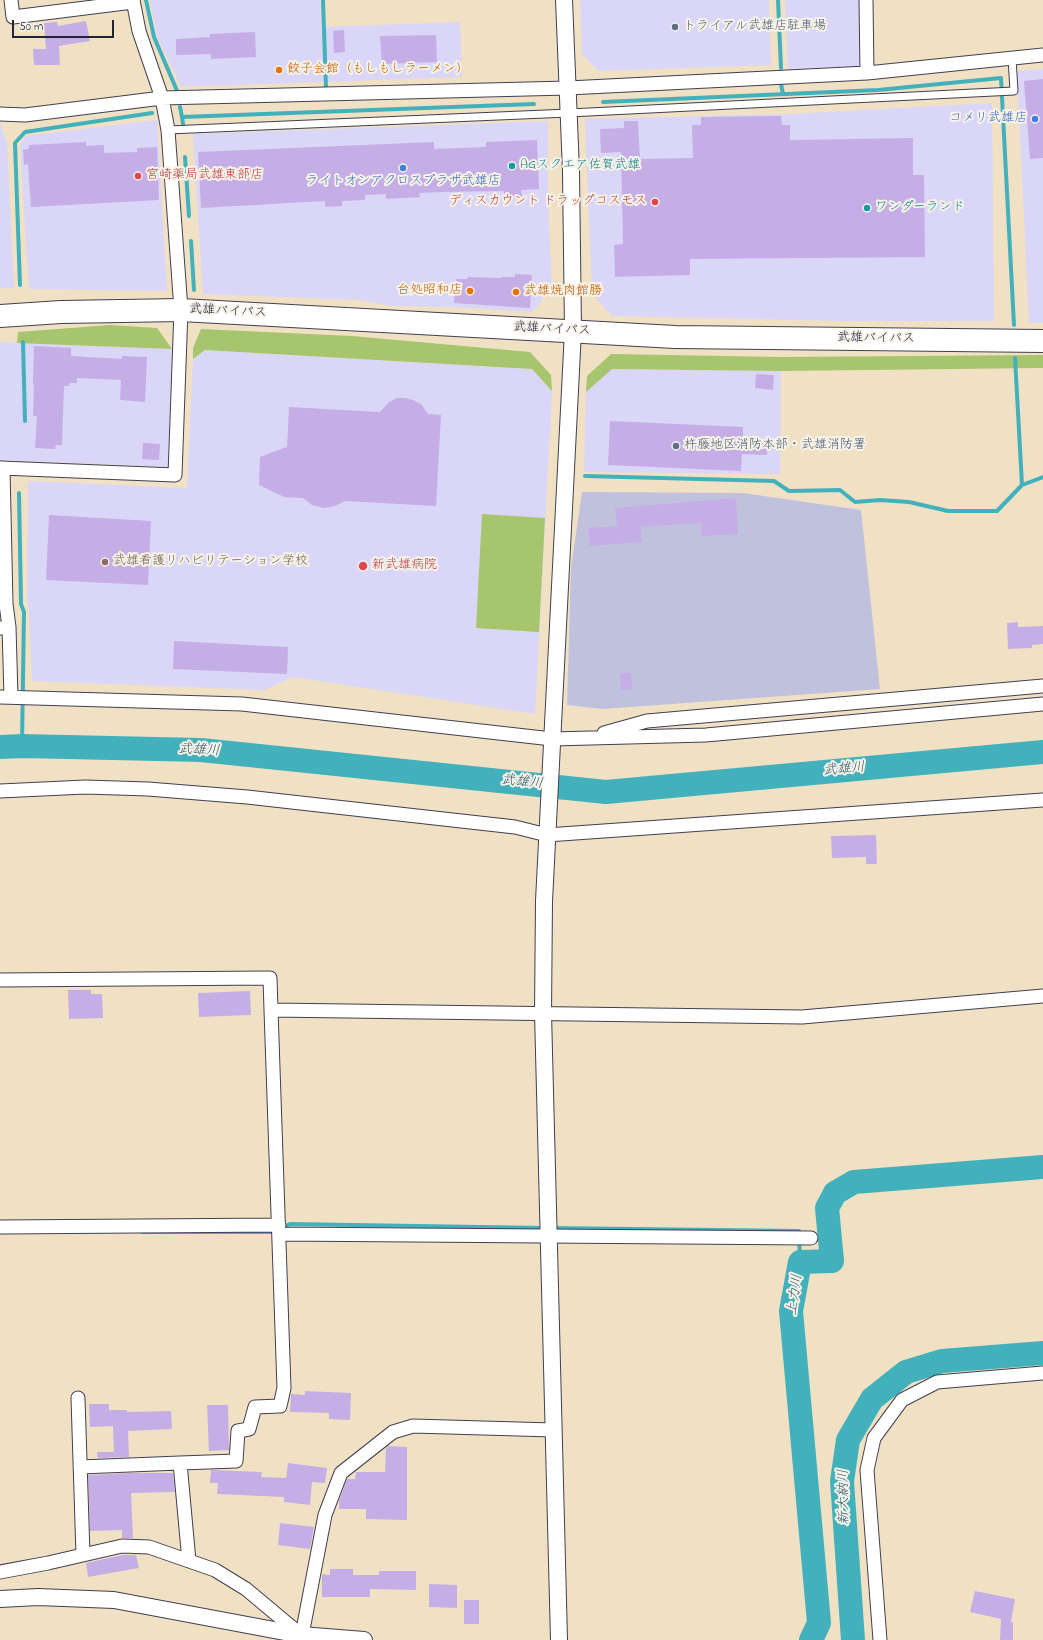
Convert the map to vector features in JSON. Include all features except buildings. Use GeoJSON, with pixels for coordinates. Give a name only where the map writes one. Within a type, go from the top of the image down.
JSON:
{"type":"FeatureCollection","features":[{"type":"Feature","properties":{"kind":"highway","name":"武雄バイパス"},"geometry":{"type":"LineString","coordinates":[[0,308],[61,312]]}},
{"type":"Feature","properties":{"kind":"highway","name":"武雄バイパス"},"geometry":{"type":"LineString","coordinates":[[0,316],[61,312],[181,310],[675,337],[1043,341]]}},
{"type":"Feature","properties":{"kind":"street"},"geometry":{"type":"LineString","coordinates":[[11,0],[13,17],[133,1],[139,31],[162,98],[168,130],[181,310],[175,475],[2,468],[6,604],[5,697],[242,704],[552,741],[586,738],[706,735],[1043,704]]}},
{"type":"Feature","properties":{"kind":"street"},"geometry":{"type":"LineString","coordinates":[[559,1640],[543,1013],[544,901],[573,331],[571,170],[564,0]]}},
{"type":"Feature","properties":{"kind":"street"},"geometry":{"type":"LineString","coordinates":[[866,0],[867,73]]}},
{"type":"Feature","properties":{"kind":"street"},"geometry":{"type":"LineString","coordinates":[[0,114],[25,115],[162,98],[568,88],[867,73],[1043,55]]}},
{"type":"Feature","properties":{"kind":"street"},"geometry":{"type":"LineString","coordinates":[[586,738],[647,721],[1043,686]]}},
{"type":"Feature","properties":{"kind":"street"},"geometry":{"type":"LineString","coordinates":[[0,791],[85,787],[148,789],[247,797],[515,827],[547,833],[1043,800]]}},
{"type":"Feature","properties":{"kind":"street"},"geometry":{"type":"LineString","coordinates":[[0,980],[270,978],[284,1388],[280,1406],[255,1407],[250,1429],[238,1431],[236,1461],[80,1467]]}},
{"type":"Feature","properties":{"kind":"street"},"geometry":{"type":"LineString","coordinates":[[271,1010],[802,1017],[1043,996]]}},
{"type":"Feature","properties":{"kind":"street"},"geometry":{"type":"LineString","coordinates":[[0,1227],[279,1229],[549,1237],[811,1238]]}},
{"type":"Feature","properties":{"kind":"street"},"geometry":{"type":"LineString","coordinates":[[880,1640],[867,1470],[874,1438],[902,1400],[937,1382],[1043,1373]]}},
{"type":"Feature","properties":{"kind":"street"},"geometry":{"type":"LineString","coordinates":[[78,1398],[83,1555]]}},
{"type":"Feature","properties":{"kind":"street"},"geometry":{"type":"LineString","coordinates":[[301,1638],[325,1515],[341,1473],[393,1432],[413,1426],[554,1430]]}},
{"type":"Feature","properties":{"kind":"street"},"geometry":{"type":"LineString","coordinates":[[180,1463],[189,1561]]}},
{"type":"Feature","properties":{"kind":"street"},"geometry":{"type":"LineString","coordinates":[[0,1572],[122,1546],[149,1547],[215,1570],[246,1589],[301,1638]]}},
{"type":"Feature","properties":{"kind":"street"},"geometry":{"type":"LineString","coordinates":[[0,1599],[38,1597],[114,1600],[301,1638],[364,1640]]}},
{"type":"Feature","properties":{"kind":"lane"},"geometry":{"type":"LineString","coordinates":[[168,130],[569,113],[1014,91],[1012,58]]}},
{"type":"Feature","properties":{"kind":"shaded area"},"geometry":{"type":"Polygon","coordinates":[[[150,0],[320,0],[322,27],[460,22],[462,77],[181,87],[157,37],[150,0]]]}},
{"type":"Feature","properties":{"kind":"shaded area","name":"トライアル武雄店駐車場"},"geometry":{"type":"Polygon","coordinates":[[[580,0],[769,0],[771,65],[598,71],[582,54],[580,0]]]}},
{"type":"Feature","properties":{"kind":"shaded area"},"geometry":{"type":"Polygon","coordinates":[[[785,0],[860,0],[861,66],[788,69],[785,0]]]}},
{"type":"Feature","properties":{"kind":"shaded area"},"geometry":{"type":"Polygon","coordinates":[[[1043,69],[1043,323],[1029,323],[1017,71],[1043,69]]]}},
{"type":"Feature","properties":{"kind":"shaded area"},"geometry":{"type":"Polygon","coordinates":[[[992,103],[994,321],[847,321],[612,316],[592,294],[585,119],[790,114],[992,103]]]}},
{"type":"Feature","properties":{"kind":"shaded area"},"geometry":{"type":"Polygon","coordinates":[[[157,120],[167,291],[29,289],[20,145],[26,136],[157,120]]]}},
{"type":"Feature","properties":{"kind":"shaded area"},"geometry":{"type":"Polygon","coordinates":[[[548,121],[548,202],[552,289],[532,312],[449,307],[392,306],[359,300],[203,294],[193,134],[548,121]]]}},
{"type":"Feature","properties":{"kind":"shaded area"},"geometry":{"type":"Polygon","coordinates":[[[0,123],[7,143],[14,288],[0,288],[0,123]]]}},
{"type":"Feature","properties":{"kind":"shaded area"},"geometry":{"type":"Polygon","coordinates":[[[0,342],[172,349],[168,467],[0,460],[0,342]]]}},
{"type":"Feature","properties":{"kind":"shaded area","name":"新武雄病院"},"geometry":{"type":"Polygon","coordinates":[[[205,350],[532,369],[552,391],[535,714],[293,677],[265,690],[32,681],[29,610],[27,602],[28,481],[187,488],[193,359],[205,350]]]}},
{"type":"Feature","properties":{"kind":"shaded area"},"geometry":{"type":"Polygon","coordinates":[[[611,369],[781,371],[780,474],[584,472],[586,392],[611,369]]]}},
{"type":"Feature","properties":{"kind":"shaded area"},"geometry":{"type":"Polygon","coordinates":[[[582,492],[743,493],[861,510],[880,689],[602,709],[567,705],[571,568],[582,492]]]}},
{"type":"Feature","properties":{"kind":"green space"},"geometry":{"type":"Polygon","coordinates":[[[110,325],[157,328],[172,349],[17,343],[18,332],[110,325]]]}},
{"type":"Feature","properties":{"kind":"green space"},"geometry":{"type":"Polygon","coordinates":[[[201,329],[352,336],[530,352],[551,375],[552,391],[532,369],[205,350],[193,359],[193,348],[201,329]]]}},
{"type":"Feature","properties":{"kind":"green space"},"geometry":{"type":"Polygon","coordinates":[[[611,354],[781,357],[1043,355],[1043,368],[781,371],[612,369],[586,392],[587,376],[611,354]]]}},
{"type":"Feature","properties":{"kind":"green space"},"geometry":{"type":"Polygon","coordinates":[[[482,514],[545,518],[539,632],[476,628],[482,514]]]}},
{"type":"Feature","properties":{"kind":"waterway"},"geometry":{"type":"LineString","coordinates":[[146,0],[154,37],[178,93]]}},
{"type":"Feature","properties":{"kind":"waterway"},"geometry":{"type":"LineString","coordinates":[[323,0],[326,87]]}},
{"type":"Feature","properties":{"kind":"waterway"},"geometry":{"type":"LineString","coordinates":[[778,0],[781,68]]}},
{"type":"Feature","properties":{"kind":"waterway"},"geometry":{"type":"LineString","coordinates":[[603,102],[878,90],[1001,78],[1014,325]]}},
{"type":"Feature","properties":{"kind":"waterway"},"geometry":{"type":"LineString","coordinates":[[781,84],[783,94]]}},
{"type":"Feature","properties":{"kind":"waterway"},"geometry":{"type":"LineString","coordinates":[[180,107],[182,117],[534,104]]}},
{"type":"Feature","properties":{"kind":"waterway"},"geometry":{"type":"LineString","coordinates":[[20,285],[15,143],[25,132],[152,113]]}},
{"type":"Feature","properties":{"kind":"waterway"},"geometry":{"type":"LineString","coordinates":[[182,117],[183,124]]}},
{"type":"Feature","properties":{"kind":"waterway"},"geometry":{"type":"LineString","coordinates":[[185,157],[189,216]]}},
{"type":"Feature","properties":{"kind":"waterway"},"geometry":{"type":"LineString","coordinates":[[191,241],[194,290]]}},
{"type":"Feature","properties":{"kind":"waterway"},"geometry":{"type":"LineString","coordinates":[[23,342],[25,421]]}},
{"type":"Feature","properties":{"kind":"waterway"},"geometry":{"type":"LineString","coordinates":[[1015,358],[1022,485]]}},
{"type":"Feature","properties":{"kind":"waterway"},"geometry":{"type":"LineString","coordinates":[[585,476],[774,481],[789,491],[840,490],[855,502],[880,500],[909,502],[948,511],[997,511],[1022,485],[1043,477]]}},
{"type":"Feature","properties":{"kind":"waterway"},"geometry":{"type":"LineString","coordinates":[[19,493],[21,604],[24,612],[22,746]]}},
{"type":"Feature","properties":{"kind":"waterway","name":"武雄川"},"geometry":{"type":"LineString","coordinates":[[0,747],[22,746],[201,750],[606,792],[1043,752]]}},
{"type":"Feature","properties":{"kind":"waterway","name":"上力川"},"geometry":{"type":"LineString","coordinates":[[811,1640],[819,1623],[791,1311],[800,1262],[832,1261],[827,1208],[835,1193],[854,1182],[1043,1167]]}},
{"type":"Feature","properties":{"kind":"waterway"},"geometry":{"type":"LineString","coordinates":[[142,1232],[273,1232],[290,1224],[544,1228]]}},
{"type":"Feature","properties":{"kind":"waterway"},"geometry":{"type":"LineString","coordinates":[[551,1228],[799,1231],[800,1262]]}},
{"type":"Feature","properties":{"kind":"waterway","name":"新大納川"},"geometry":{"type":"LineString","coordinates":[[853,1640],[842,1481],[848,1440],[872,1399],[906,1372],[942,1361],[1043,1353]]}},
{"type":"Feature","properties":{"kind":"place","name":"トライアル武雄店駐車場"},"geometry":{"type":"Point","coordinates":[675,27]}},
{"type":"Feature","properties":{"kind":"place","name":"餃子会館（もしもしラーメン）"},"geometry":{"type":"Point","coordinates":[279,70]}},
{"type":"Feature","properties":{"kind":"place","name":"コメリ武雄店"},"geometry":{"type":"Point","coordinates":[1035,119]}},
{"type":"Feature","properties":{"kind":"place","name":"AGスクエア佐賀武雄"},"geometry":{"type":"Point","coordinates":[512,166]}},
{"type":"Feature","properties":{"kind":"place","name":"ライトオンアクロスプラザ武雄店"},"geometry":{"type":"Point","coordinates":[403,168]}},
{"type":"Feature","properties":{"kind":"place","name":"宮崎薬局武雄東部店"},"geometry":{"type":"Point","coordinates":[138,176]}},
{"type":"Feature","properties":{"kind":"place","name":"ディスカウント ドラッグコスモス"},"geometry":{"type":"Point","coordinates":[655,202]}},
{"type":"Feature","properties":{"kind":"place","name":"ワンダーランド"},"geometry":{"type":"Point","coordinates":[867,208]}},
{"type":"Feature","properties":{"kind":"place","name":"台処昭和店"},"geometry":{"type":"Point","coordinates":[470,291]}},
{"type":"Feature","properties":{"kind":"place","name":"武雄焼肉館勝"},"geometry":{"type":"Point","coordinates":[516,292]}},
{"type":"Feature","properties":{"kind":"place","name":"杵藤地区消防本部・武雄消防署"},"geometry":{"type":"Point","coordinates":[676,446]}},
{"type":"Feature","properties":{"kind":"place","name":"武雄看護リハビリテーション学校"},"geometry":{"type":"Point","coordinates":[105,562]}},
{"type":"Feature","properties":{"kind":"place","name":"新武雄病院"},"geometry":{"type":"Point","coordinates":[363,566]}}]}
